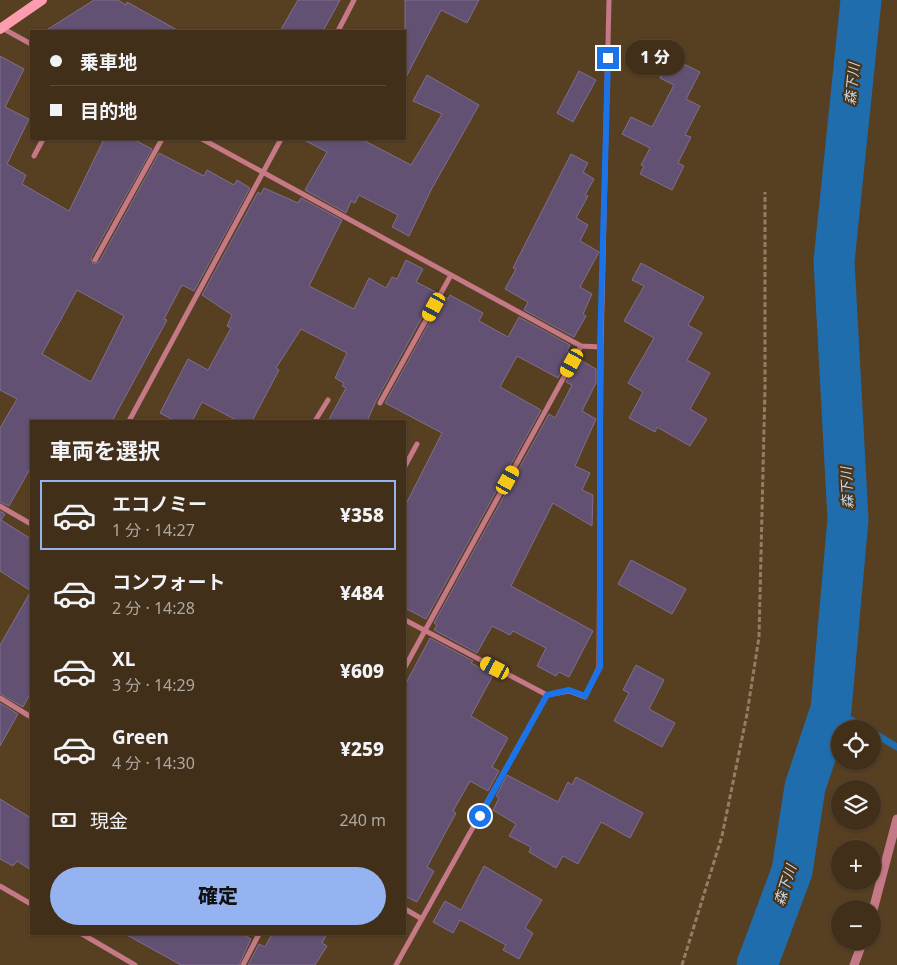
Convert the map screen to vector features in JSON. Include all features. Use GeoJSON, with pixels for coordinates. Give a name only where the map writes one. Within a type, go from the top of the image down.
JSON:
{"type":"FeatureCollection","features":[{"type":"Feature","properties":{"kind":"main road"},"geometry":{"type":"LineString","coordinates":[[1,28],[42,0]]}},
{"type":"Feature","properties":{"kind":"street"},"geometry":{"type":"LineString","coordinates":[[339,30],[354,0]]}},
{"type":"Feature","properties":{"kind":"street"},"geometry":{"type":"LineString","coordinates":[[406,621],[547,695],[569,690],[585,696],[600,667],[600,347],[609,0]]}},
{"type":"Feature","properties":{"kind":"street"},"geometry":{"type":"LineString","coordinates":[[1,28],[30,43]]}},
{"type":"Feature","properties":{"kind":"street"},"geometry":{"type":"LineString","coordinates":[[34,156],[42,140]]}},
{"type":"Feature","properties":{"kind":"street"},"geometry":{"type":"LineString","coordinates":[[95,260],[161,140]]}},
{"type":"Feature","properties":{"kind":"street"},"geometry":{"type":"LineString","coordinates":[[204,140],[581,346],[600,347]]}},
{"type":"Feature","properties":{"kind":"street"},"geometry":{"type":"LineString","coordinates":[[130,420],[279,140]]}},
{"type":"Feature","properties":{"kind":"street"},"geometry":{"type":"LineString","coordinates":[[380,403],[451,275]]}},
{"type":"Feature","properties":{"kind":"street"},"geometry":{"type":"LineString","coordinates":[[406,665],[581,346]]}},
{"type":"Feature","properties":{"kind":"street"},"geometry":{"type":"LineString","coordinates":[[316,420],[328,400]]}},
{"type":"Feature","properties":{"kind":"street"},"geometry":{"type":"LineString","coordinates":[[406,464],[417,444]]}},
{"type":"Feature","properties":{"kind":"street"},"geometry":{"type":"LineString","coordinates":[[0,506],[30,523]]}},
{"type":"Feature","properties":{"kind":"street"},"geometry":{"type":"LineString","coordinates":[[396,965],[547,695]]}},
{"type":"Feature","properties":{"kind":"street"},"geometry":{"type":"LineString","coordinates":[[0,698],[30,716]]}},
{"type":"Feature","properties":{"kind":"street"},"geometry":{"type":"LineString","coordinates":[[876,900],[897,819]]}},
{"type":"Feature","properties":{"kind":"street"},"geometry":{"type":"LineString","coordinates":[[0,886],[30,903]]}},
{"type":"Feature","properties":{"kind":"street"},"geometry":{"type":"LineString","coordinates":[[406,910],[422,919]]}},
{"type":"Feature","properties":{"kind":"street"},"geometry":{"type":"LineString","coordinates":[[84,935],[135,965]]}},
{"type":"Feature","properties":{"kind":"street"},"geometry":{"type":"LineString","coordinates":[[243,965],[258,935]]}},
{"type":"Feature","properties":{"kind":"street"},"geometry":{"type":"LineString","coordinates":[[854,965],[860,950]]}},
{"type":"Feature","properties":{"kind":"path"},"geometry":{"type":"LineString","coordinates":[[682,965],[722,836],[747,714],[760,637],[765,388],[766,192]]}},
{"type":"Feature","properties":{"kind":"building"},"geometry":{"type":"Polygon","coordinates":[[[94,0],[118,0],[126,5],[127,2],[177,30],[47,30],[94,0]]]}},
{"type":"Feature","properties":{"kind":"building"},"geometry":{"type":"Polygon","coordinates":[[[298,0],[340,0],[324,30],[281,30],[298,0]]]}},
{"type":"Feature","properties":{"kind":"building"},"geometry":{"type":"Polygon","coordinates":[[[405,0],[479,0],[467,23],[441,10],[406,77],[405,0]]]}},
{"type":"Feature","properties":{"kind":"building"},"geometry":{"type":"Polygon","coordinates":[[[0,56],[24,69],[5,107],[29,119],[7,164],[26,175],[22,184],[69,211],[104,140],[135,140],[152,149],[91,258],[93,264],[99,262],[159,153],[204,176],[207,170],[234,185],[237,180],[250,188],[194,291],[182,285],[164,319],[167,320],[113,420],[30,420],[30,469],[9,506],[0,502],[0,428],[17,399],[0,390],[0,56]],[[77,290],[42,354],[91,382],[124,316],[77,290]]]}},
{"type":"Feature","properties":{"kind":"building"},"geometry":{"type":"Polygon","coordinates":[[[670,57],[700,72],[686,99],[700,106],[685,135],[691,137],[678,163],[684,166],[672,190],[640,174],[644,166],[641,165],[650,148],[622,134],[631,117],[652,127],[674,85],[660,78],[670,57]]]}},
{"type":"Feature","properties":{"kind":"building"},"geometry":{"type":"Polygon","coordinates":[[[579,71],[596,80],[573,122],[557,113],[579,71]]]}},
{"type":"Feature","properties":{"kind":"building"},"geometry":{"type":"Polygon","coordinates":[[[427,75],[479,105],[432,188],[409,236],[392,227],[398,215],[359,195],[355,203],[351,201],[346,213],[305,190],[327,152],[304,140],[363,140],[411,165],[442,114],[413,101],[427,75]]]}},
{"type":"Feature","properties":{"kind":"building"},"geometry":{"type":"Polygon","coordinates":[[[571,154],[588,163],[583,172],[594,179],[585,195],[588,196],[576,218],[588,225],[580,241],[599,252],[580,287],[592,294],[583,314],[586,316],[574,337],[524,310],[528,302],[505,289],[516,269],[513,268],[571,154]]]}},
{"type":"Feature","properties":{"kind":"building"},"geometry":{"type":"Polygon","coordinates":[[[264,188],[298,203],[301,198],[342,220],[309,286],[354,309],[369,278],[386,288],[392,277],[397,279],[406,260],[423,269],[416,282],[436,292],[367,420],[329,420],[346,388],[342,386],[344,383],[335,378],[347,353],[301,329],[276,368],[279,370],[253,420],[236,420],[202,402],[193,420],[173,420],[160,413],[188,359],[208,370],[231,328],[227,326],[232,315],[202,295],[258,192],[261,194],[264,188]]]}},
{"type":"Feature","properties":{"kind":"building"},"geometry":{"type":"Polygon","coordinates":[[[641,263],[704,297],[688,325],[702,333],[687,360],[710,373],[690,409],[707,419],[690,446],[657,427],[655,432],[629,418],[643,392],[628,383],[654,338],[624,321],[644,286],[632,280],[641,263]]]}},
{"type":"Feature","properties":{"kind":"building"},"geometry":{"type":"Polygon","coordinates":[[[450,295],[483,313],[479,321],[508,337],[519,317],[570,345],[567,351],[572,354],[558,378],[517,356],[500,387],[541,410],[426,619],[406,609],[406,504],[442,433],[385,403],[444,296],[448,299],[450,295]]]}},
{"type":"Feature","properties":{"kind":"building"},"geometry":{"type":"Polygon","coordinates":[[[579,359],[596,369],[596,383],[582,411],[596,419],[575,466],[590,473],[582,490],[593,495],[592,526],[553,503],[511,586],[593,631],[569,677],[559,672],[556,676],[537,666],[546,648],[513,631],[510,635],[492,626],[477,653],[434,630],[437,625],[434,623],[549,414],[555,418],[572,385],[566,382],[579,359]]]}},
{"type":"Feature","properties":{"kind":"building"},"geometry":{"type":"Polygon","coordinates":[[[0,511],[5,514],[1,520],[30,538],[30,590],[0,571],[0,511]]]}},
{"type":"Feature","properties":{"kind":"building"},"geometry":{"type":"Polygon","coordinates":[[[631,560],[686,589],[672,614],[618,584],[631,560]]]}},
{"type":"Feature","properties":{"kind":"building"},"geometry":{"type":"Polygon","coordinates":[[[30,593],[30,694],[23,707],[0,694],[0,645],[30,593]]]}},
{"type":"Feature","properties":{"kind":"building"},"geometry":{"type":"Polygon","coordinates":[[[430,638],[473,661],[471,663],[493,675],[471,716],[508,738],[492,767],[499,771],[488,791],[470,781],[453,811],[456,813],[427,867],[434,871],[417,902],[406,896],[406,683],[430,638]]]}},
{"type":"Feature","properties":{"kind":"building"},"geometry":{"type":"Polygon","coordinates":[[[636,665],[664,680],[649,709],[675,723],[662,747],[614,721],[629,693],[623,690],[636,665]]]}},
{"type":"Feature","properties":{"kind":"building"},"geometry":{"type":"Polygon","coordinates":[[[0,703],[18,714],[0,746],[0,703]]]}},
{"type":"Feature","properties":{"kind":"building"},"geometry":{"type":"Polygon","coordinates":[[[507,775],[558,802],[568,782],[572,785],[576,777],[643,813],[630,838],[601,822],[578,864],[563,856],[556,868],[529,852],[531,847],[509,836],[516,824],[493,810],[499,798],[496,796],[507,775]]]}},
{"type":"Feature","properties":{"kind":"building"},"geometry":{"type":"Polygon","coordinates":[[[0,799],[30,817],[30,869],[17,861],[13,866],[0,859],[0,799]]]}},
{"type":"Feature","properties":{"kind":"building"},"geometry":{"type":"Polygon","coordinates":[[[484,866],[542,900],[525,928],[533,933],[519,959],[503,950],[506,945],[460,920],[453,933],[433,922],[445,901],[461,910],[484,866]]]}},
{"type":"Feature","properties":{"kind":"building"},"geometry":{"type":"Polygon","coordinates":[[[127,935],[244,935],[251,939],[239,965],[181,965],[127,935]]]}},
{"type":"Feature","properties":{"kind":"building"},"geometry":{"type":"Polygon","coordinates":[[[271,935],[326,935],[322,943],[327,946],[315,965],[248,965],[259,944],[265,947],[271,935]]]}},
{"type":"Feature","properties":{"kind":"waterway","name":"森下川"},"geometry":{"type":"LineString","coordinates":[[757,965],[792,871],[805,787],[831,709],[848,519],[834,261],[861,0]]}},
{"type":"Feature","properties":{"kind":"waterway"},"geometry":{"type":"LineString","coordinates":[[831,709],[851,720]]}},
{"type":"Feature","properties":{"kind":"waterway"},"geometry":{"type":"LineString","coordinates":[[881,737],[897,747]]}},
{"type":"Feature","properties":{"kind":"route"},"geometry":{"type":"LineString","coordinates":[[480,816],[547,695],[569,690],[585,696],[600,667],[600,347],[608,58]]}}]}
